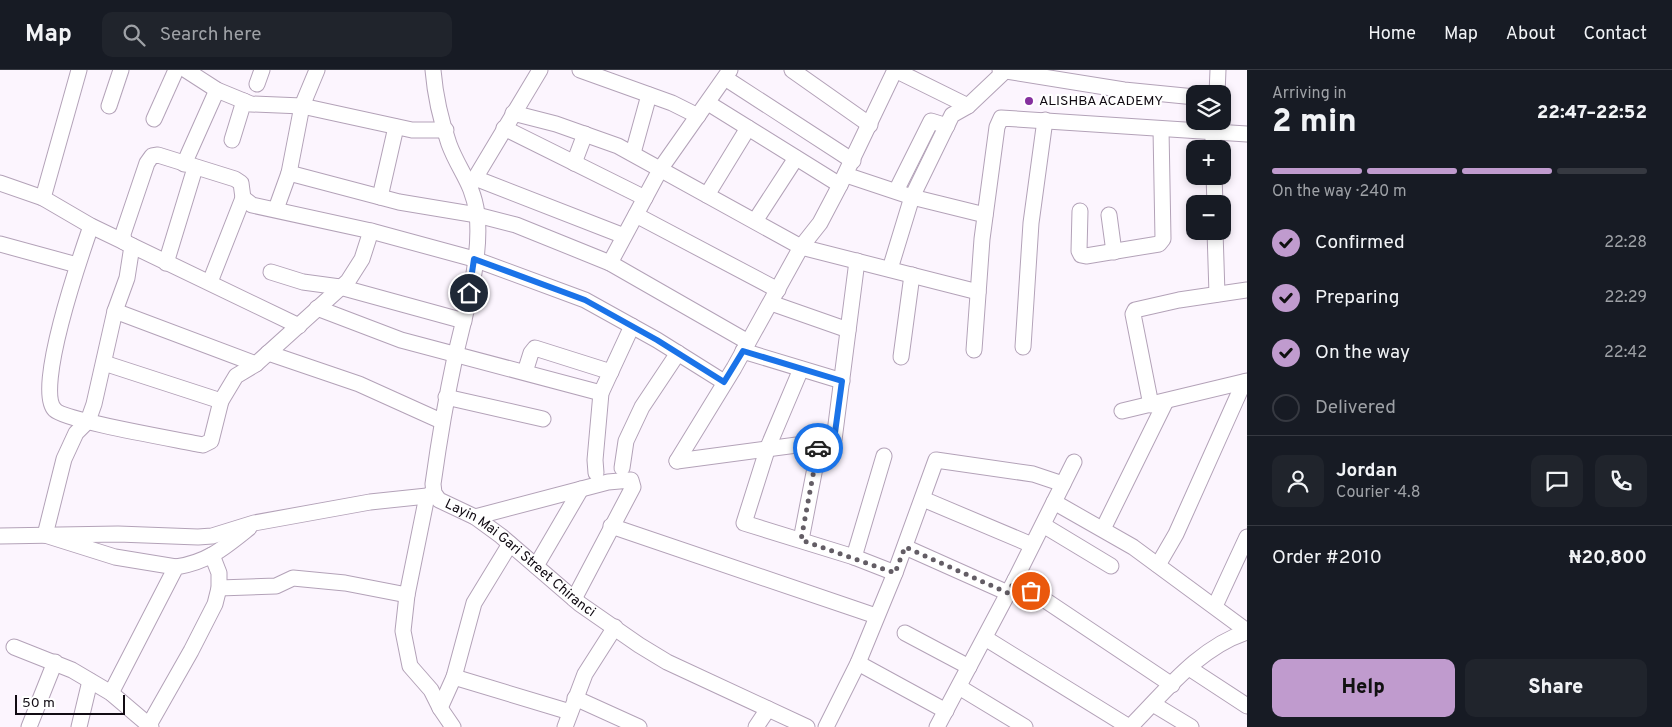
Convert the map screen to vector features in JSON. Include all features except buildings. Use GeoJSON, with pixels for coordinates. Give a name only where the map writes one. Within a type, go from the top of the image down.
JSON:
{"type":"FeatureCollection","features":[{"type":"Feature","properties":{"kind":"street"},"geometry":{"type":"LineString","coordinates":[[43,198],[79,70]]}},
{"type":"Feature","properties":{"kind":"street"},"geometry":{"type":"LineString","coordinates":[[109,106],[121,70]]}},
{"type":"Feature","properties":{"kind":"street"},"geometry":{"type":"LineString","coordinates":[[154,118],[176,70]]}},
{"type":"Feature","properties":{"kind":"street"},"geometry":{"type":"LineString","coordinates":[[186,70],[202,75],[217,90],[252,104],[302,106],[412,130],[446,130]]}},
{"type":"Feature","properties":{"kind":"street"},"geometry":{"type":"LineString","coordinates":[[257,84],[262,70]]}},
{"type":"Feature","properties":{"kind":"street"},"geometry":{"type":"LineString","coordinates":[[276,209],[288,173],[302,106],[317,70]]}},
{"type":"Feature","properties":{"kind":"street","name":"Layin Mai Gari Street Chiranci"},"geometry":{"type":"LineString","coordinates":[[433,70],[449,145],[473,181],[477,214],[477,247],[464,321],[441,422],[431,495],[447,505],[475,517],[510,544],[574,599],[667,662],[807,727]]}},
{"type":"Feature","properties":{"kind":"street"},"geometry":{"type":"LineString","coordinates":[[540,70],[473,181],[624,236]]}},
{"type":"Feature","properties":{"kind":"street"},"geometry":{"type":"LineString","coordinates":[[580,70],[649,95],[698,116]]}},
{"type":"Feature","properties":{"kind":"street"},"geometry":{"type":"LineString","coordinates":[[792,70],[870,125]]}},
{"type":"Feature","properties":{"kind":"street"},"geometry":{"type":"LineString","coordinates":[[857,261],[834,440],[677,461],[746,347],[801,248],[820,222],[853,161],[895,70],[968,106]]}},
{"type":"Feature","properties":{"kind":"street"},"geometry":{"type":"LineString","coordinates":[[1217,85],[1218,70]]}},
{"type":"Feature","properties":{"kind":"street"},"geometry":{"type":"LineString","coordinates":[[890,269],[912,197],[946,126],[956,112],[968,106],[1004,71],[1124,90],[1186,96]]}},
{"type":"Feature","properties":{"kind":"street"},"geometry":{"type":"LineString","coordinates":[[610,263],[661,168],[728,74],[853,161]]}},
{"type":"Feature","properties":{"kind":"street"},"geometry":{"type":"LineString","coordinates":[[166,263],[190,166],[217,90]]}},
{"type":"Feature","properties":{"kind":"street"},"geometry":{"type":"LineString","coordinates":[[633,153],[649,95]]}},
{"type":"Feature","properties":{"kind":"street"},"geometry":{"type":"LineString","coordinates":[[232,140],[244,101]]}},
{"type":"Feature","properties":{"kind":"street"},"geometry":{"type":"LineString","coordinates":[[708,103],[796,158],[843,180],[986,215]]}},
{"type":"Feature","properties":{"kind":"street"},"geometry":{"type":"LineString","coordinates":[[514,112],[585,134],[633,153],[801,248],[978,292]]}},
{"type":"Feature","properties":{"kind":"street"},"geometry":{"type":"LineString","coordinates":[[974,350],[986,215],[999,121],[1002,118],[1162,129],[1186,128]]}},
{"type":"Feature","properties":{"kind":"street"},"geometry":{"type":"LineString","coordinates":[[1023,346],[1031,223],[1045,120]]}},
{"type":"Feature","properties":{"kind":"street"},"geometry":{"type":"LineString","coordinates":[[896,192],[931,121],[946,126]]}},
{"type":"Feature","properties":{"kind":"street"},"geometry":{"type":"LineString","coordinates":[[380,197],[396,127]]}},
{"type":"Feature","properties":{"kind":"street"},"geometry":{"type":"LineString","coordinates":[[504,128],[645,198]]}},
{"type":"Feature","properties":{"kind":"street"},"geometry":{"type":"LineString","coordinates":[[707,195],[748,128]]}},
{"type":"Feature","properties":{"kind":"street"},"geometry":{"type":"LineString","coordinates":[[1080,211],[1079,251],[1081,255],[1086,256],[1154,246],[1163,239],[1162,129]]}},
{"type":"Feature","properties":{"kind":"street"},"geometry":{"type":"LineString","coordinates":[[1230,130],[1247,134]]}},
{"type":"Feature","properties":{"kind":"street"},"geometry":{"type":"LineString","coordinates":[[574,163],[585,134]]}},
{"type":"Feature","properties":{"kind":"street"},"geometry":{"type":"LineString","coordinates":[[210,282],[243,198],[241,182],[158,155],[152,156],[147,163],[124,234],[124,242],[299,326]]}},
{"type":"Feature","properties":{"kind":"street"},"geometry":{"type":"LineString","coordinates":[[755,221],[796,158]]}},
{"type":"Feature","properties":{"kind":"street"},"geometry":{"type":"LineString","coordinates":[[288,173],[380,197],[477,214],[516,225],[610,263],[746,347],[842,381]]}},
{"type":"Feature","properties":{"kind":"street"},"geometry":{"type":"LineString","coordinates":[[0,183],[43,198],[91,226],[132,246]]}},
{"type":"Feature","properties":{"kind":"street"},"geometry":{"type":"LineString","coordinates":[[243,198],[252,205],[371,232],[474,259],[585,300],[678,353],[724,382]]}},
{"type":"Feature","properties":{"kind":"street"},"geometry":{"type":"LineString","coordinates":[[636,215],[774,296],[848,330]]}},
{"type":"Feature","properties":{"kind":"street"},"geometry":{"type":"LineString","coordinates":[[1110,215],[1114,252]]}},
{"type":"Feature","properties":{"kind":"street"},"geometry":{"type":"LineString","coordinates":[[91,226],[77,266],[54,350],[50,375],[51,401],[54,409],[62,414],[88,421],[203,445],[211,441],[220,401],[236,376],[256,364],[352,276],[362,259],[371,232]]}},
{"type":"Feature","properties":{"kind":"street"},"geometry":{"type":"LineString","coordinates":[[1215,240],[1217,294]]}},
{"type":"Feature","properties":{"kind":"street"},"geometry":{"type":"LineString","coordinates":[[0,244],[77,266]]}},
{"type":"Feature","properties":{"kind":"street"},"geometry":{"type":"LineString","coordinates":[[45,535],[64,459],[76,433],[88,421],[100,384],[115,311],[127,278],[132,246]]}},
{"type":"Feature","properties":{"kind":"street"},"geometry":{"type":"LineString","coordinates":[[271,272],[303,282],[340,287],[464,321]]}},
{"type":"Feature","properties":{"kind":"street"},"geometry":{"type":"LineString","coordinates":[[901,357],[912,275]]}},
{"type":"Feature","properties":{"kind":"street"},"geometry":{"type":"LineString","coordinates":[[1151,405],[1133,312],[1144,308],[1217,294],[1246,295]]}},
{"type":"Feature","properties":{"kind":"street"},"geometry":{"type":"LineString","coordinates":[[317,308],[401,340],[601,393]]}},
{"type":"Feature","properties":{"kind":"street"},"geometry":{"type":"LineString","coordinates":[[115,311],[256,364]]}},
{"type":"Feature","properties":{"kind":"street"},"geometry":{"type":"LineString","coordinates":[[596,473],[595,460],[601,393],[632,326]]}},
{"type":"Feature","properties":{"kind":"street"},"geometry":{"type":"LineString","coordinates":[[525,372],[531,353],[535,348],[611,372]]}},
{"type":"Feature","properties":{"kind":"street"},"geometry":{"type":"LineString","coordinates":[[268,353],[359,384],[441,422]]}},
{"type":"Feature","properties":{"kind":"street"},"geometry":{"type":"LineString","coordinates":[[622,468],[626,441],[642,408],[678,353]]}},
{"type":"Feature","properties":{"kind":"street"},"geometry":{"type":"LineString","coordinates":[[104,363],[220,401]]}},
{"type":"Feature","properties":{"kind":"street"},"geometry":{"type":"LineString","coordinates":[[801,368],[768,448],[744,524],[854,557],[895,573]]}},
{"type":"Feature","properties":{"kind":"street"},"geometry":{"type":"LineString","coordinates":[[1122,411],[1246,381]]}},
{"type":"Feature","properties":{"kind":"street"},"geometry":{"type":"LineString","coordinates":[[1158,565],[1176,534],[1246,381]]}},
{"type":"Feature","properties":{"kind":"street"},"geometry":{"type":"LineString","coordinates":[[446,397],[543,419]]}},
{"type":"Feature","properties":{"kind":"street"},"geometry":{"type":"LineString","coordinates":[[1104,528],[1166,401]]}},
{"type":"Feature","properties":{"kind":"street"},"geometry":{"type":"LineString","coordinates":[[801,540],[820,442]]}},
{"type":"Feature","properties":{"kind":"street"},"geometry":{"type":"LineString","coordinates":[[854,557],[884,456]]}},
{"type":"Feature","properties":{"kind":"street"},"geometry":{"type":"LineString","coordinates":[[826,727],[858,662],[895,573],[936,460],[1034,474],[1063,484]]}},
{"type":"Feature","properties":{"kind":"street"},"geometry":{"type":"LineString","coordinates":[[938,727],[1012,587],[1074,462]]}},
{"type":"Feature","properties":{"kind":"street"},"geometry":{"type":"LineString","coordinates":[[475,517],[608,482],[631,480],[633,487],[574,599]]}},
{"type":"Feature","properties":{"kind":"street"},"geometry":{"type":"LineString","coordinates":[[536,566],[581,489]]}},
{"type":"Feature","properties":{"kind":"street"},"geometry":{"type":"LineString","coordinates":[[0,536],[118,534],[212,536],[254,523],[370,502],[431,495],[407,595],[403,631],[405,651],[410,666],[431,690],[453,727]]}},
{"type":"Feature","properties":{"kind":"street"},"geometry":{"type":"LineString","coordinates":[[923,499],[1032,546]]}},
{"type":"Feature","properties":{"kind":"street"},"geometry":{"type":"LineString","coordinates":[[1054,502],[1104,528],[1215,606],[1247,632]]}},
{"type":"Feature","properties":{"kind":"street"},"geometry":{"type":"LineString","coordinates":[[45,535],[115,557],[176,567],[196,564],[212,555],[254,523]]}},
{"type":"Feature","properties":{"kind":"street"},"geometry":{"type":"LineString","coordinates":[[1043,525],[1111,566]]}},
{"type":"Feature","properties":{"kind":"street"},"geometry":{"type":"LineString","coordinates":[[611,526],[876,616]]}},
{"type":"Feature","properties":{"kind":"street"},"geometry":{"type":"LineString","coordinates":[[1215,606],[1247,537]]}},
{"type":"Feature","properties":{"kind":"street"},"geometry":{"type":"LineString","coordinates":[[440,708],[454,677],[474,604],[510,544]]}},
{"type":"Feature","properties":{"kind":"street"},"geometry":{"type":"LineString","coordinates":[[905,547],[1012,587],[1172,685]]}},
{"type":"Feature","properties":{"kind":"street"},"geometry":{"type":"LineString","coordinates":[[14,647],[55,662],[111,693],[150,726],[215,604],[219,588],[219,572],[212,555]]}},
{"type":"Feature","properties":{"kind":"street"},"geometry":{"type":"LineString","coordinates":[[111,693],[176,567]]}},
{"type":"Feature","properties":{"kind":"street"},"geometry":{"type":"LineString","coordinates":[[219,588],[276,586],[293,578],[345,583],[407,595]]}},
{"type":"Feature","properties":{"kind":"street"},"geometry":{"type":"LineString","coordinates":[[565,727],[585,674],[615,627]]}},
{"type":"Feature","properties":{"kind":"street"},"geometry":{"type":"LineString","coordinates":[[985,638],[1130,727],[1189,668],[1214,648],[1234,636],[1247,632]]}},
{"type":"Feature","properties":{"kind":"street"},"geometry":{"type":"LineString","coordinates":[[905,633],[969,667]]}},
{"type":"Feature","properties":{"kind":"street"},"geometry":{"type":"LineString","coordinates":[[30,727],[55,662]]}},
{"type":"Feature","properties":{"kind":"street"},"geometry":{"type":"LineString","coordinates":[[858,662],[946,711]]}},
{"type":"Feature","properties":{"kind":"street"},"geometry":{"type":"LineString","coordinates":[[1189,668],[1247,706]]}},
{"type":"Feature","properties":{"kind":"street"},"geometry":{"type":"LineString","coordinates":[[454,677],[572,705],[639,727]]}},
{"type":"Feature","properties":{"kind":"street"},"geometry":{"type":"LineString","coordinates":[[80,727],[90,681]]}},
{"type":"Feature","properties":{"kind":"street"},"geometry":{"type":"LineString","coordinates":[[959,687],[1025,727]]}},
{"type":"Feature","properties":{"kind":"street"},"geometry":{"type":"LineString","coordinates":[[1153,704],[1191,727]]}},
{"type":"Feature","properties":{"kind":"street"},"geometry":{"type":"LineString","coordinates":[[756,727],[768,709]]}},
{"type":"Feature","properties":{"kind":"way so far"},"geometry":{"type":"LineString","coordinates":[[818,448],[801,540],[854,557],[895,573],[905,547],[1008,593],[1015,580],[1031,591]]}},
{"type":"Feature","properties":{"kind":"place","name":"ALISHBA ACADEMY"},"geometry":{"type":"Point","coordinates":[1029,101]}},
{"type":"Feature","properties":{"kind":"route"},"geometry":{"type":"LineString","coordinates":[[469,293],[474,259],[585,300],[657,340],[724,382],[743,351],[842,381],[834,440],[820,442],[818,448]]}}]}
